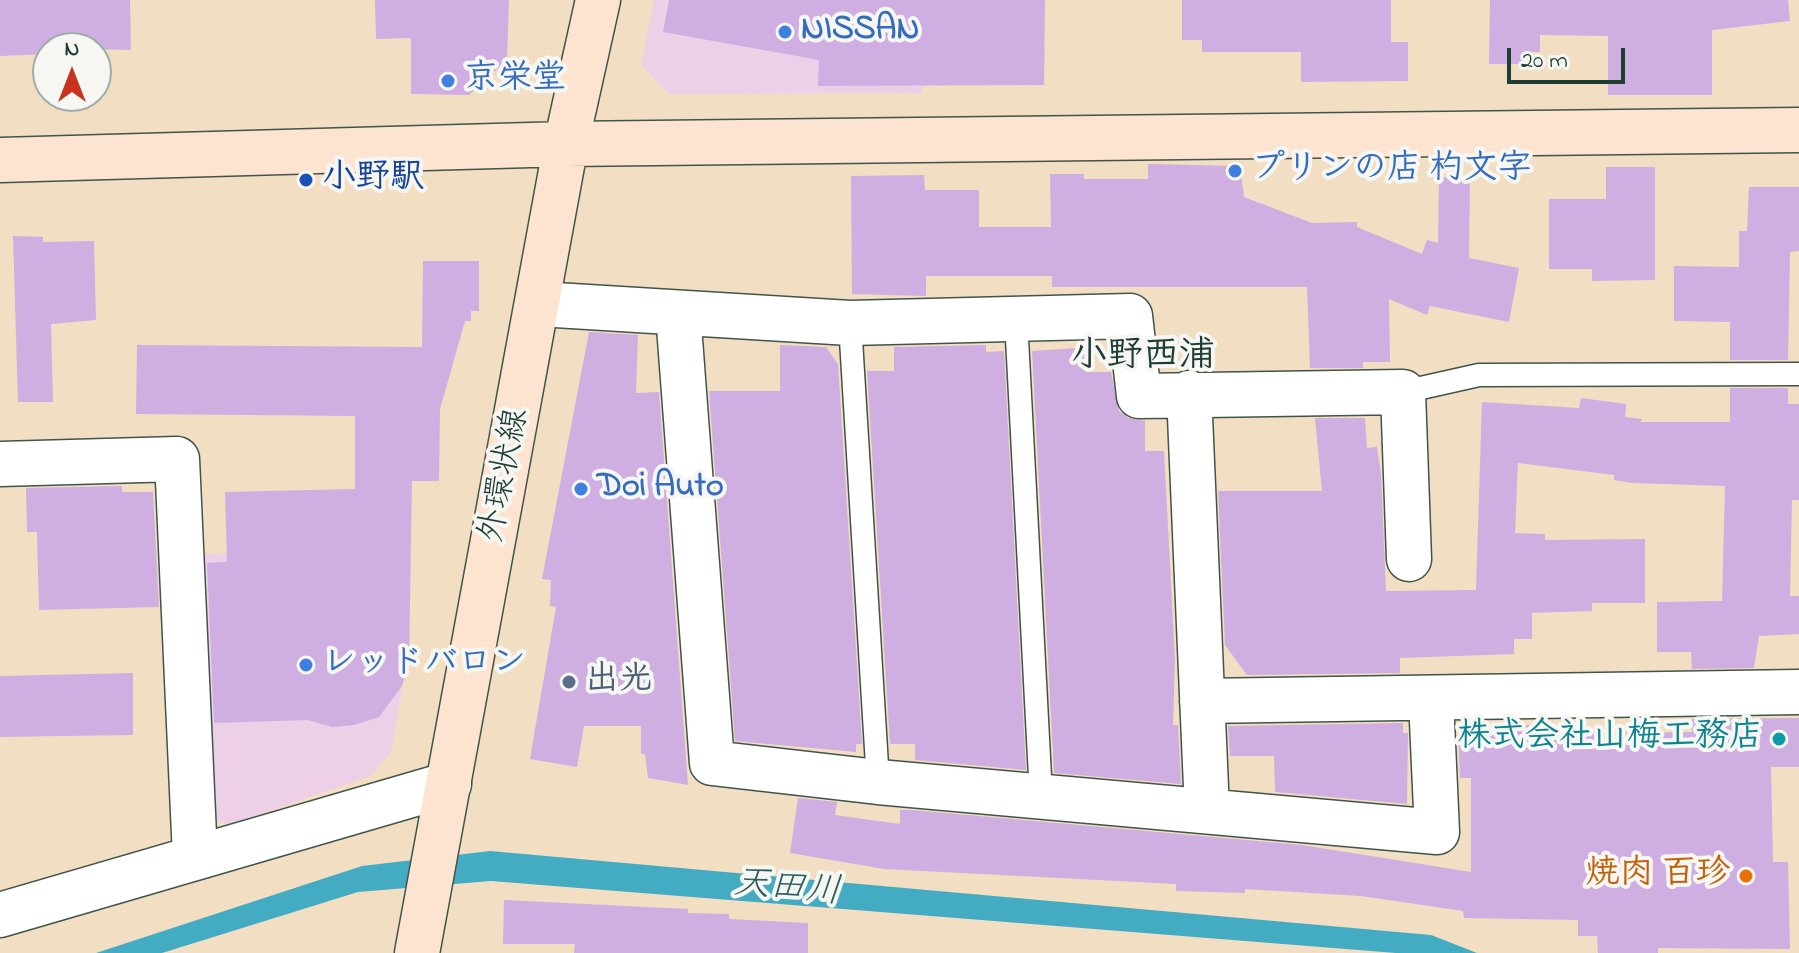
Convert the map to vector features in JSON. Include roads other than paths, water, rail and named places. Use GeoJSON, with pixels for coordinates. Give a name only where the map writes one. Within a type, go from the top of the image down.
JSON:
{"type":"FeatureCollection","features":[{"type":"Feature","properties":{"kind":"street","name":"外環状線"},"geometry":{"type":"LineString","coordinates":[[420,937],[539,304],[566,144],[598,0]]}},
{"type":"Feature","properties":{"kind":"street"},"geometry":{"type":"LineString","coordinates":[[0,160],[566,144],[1799,130]]}},
{"type":"Feature","properties":{"kind":"street"},"geometry":{"type":"LineString","coordinates":[[539,304],[850,323],[1130,316],[1139,396],[1403,392],[1409,559]]}},
{"type":"Feature","properties":{"kind":"street"},"geometry":{"type":"LineString","coordinates":[[678,313],[712,763],[878,782],[1437,832],[1431,699]]}},
{"type":"Feature","properties":{"kind":"street"},"geometry":{"type":"LineString","coordinates":[[1189,393],[1207,811]]}},
{"type":"Feature","properties":{"kind":"street"},"geometry":{"type":"LineString","coordinates":[[0,464],[177,459],[195,857]]}},
{"type":"Feature","properties":{"kind":"street"},"geometry":{"type":"LineString","coordinates":[[1202,701],[1799,692]]}},
{"type":"Feature","properties":{"kind":"street"},"geometry":{"type":"LineString","coordinates":[[0,915],[449,784]]}},
{"type":"Feature","properties":{"kind":"lane"},"geometry":{"type":"LineString","coordinates":[[1016,319],[1041,796]]}},
{"type":"Feature","properties":{"kind":"lane"},"geometry":{"type":"LineString","coordinates":[[850,323],[878,782]]}},
{"type":"Feature","properties":{"kind":"lane"},"geometry":{"type":"LineString","coordinates":[[1403,392],[1479,375],[1799,374]]}},
{"type":"Feature","properties":{"kind":"water","name":"天田川"},"geometry":{"type":"Polygon","coordinates":[[[490,851],[1431,935],[1477,953],[1396,953],[491,881],[358,892],[162,953],[96,953],[362,866],[490,851]]]}},
{"type":"Feature","properties":{"kind":"place","name":"NISSAN"},"geometry":{"type":"Point","coordinates":[785,32]}},
{"type":"Feature","properties":{"kind":"place","name":"京栄堂"},"geometry":{"type":"Point","coordinates":[448,81]}},
{"type":"Feature","properties":{"kind":"place","name":"プリンの店 杓文字"},"geometry":{"type":"Point","coordinates":[1235,171]}},
{"type":"Feature","properties":{"kind":"place","name":"小野駅"},"geometry":{"type":"Point","coordinates":[306,180]}},
{"type":"Feature","properties":{"kind":"place","name":"Doi Auto"},"geometry":{"type":"Point","coordinates":[581,489]}},
{"type":"Feature","properties":{"kind":"place","name":"レッドバロン"},"geometry":{"type":"Point","coordinates":[306,665]}},
{"type":"Feature","properties":{"kind":"place","name":"出光"},"geometry":{"type":"Point","coordinates":[569,682]}},
{"type":"Feature","properties":{"kind":"place","name":"株式会社山梅工務店"},"geometry":{"type":"Point","coordinates":[1779,739]}},
{"type":"Feature","properties":{"kind":"place","name":"焼肉 百珍"},"geometry":{"type":"Point","coordinates":[1746,876]}},
{"type":"Feature","properties":{"kind":"district","name":"小野西浦"},"geometry":{"type":"Point","coordinates":[1143,359]}}]}
